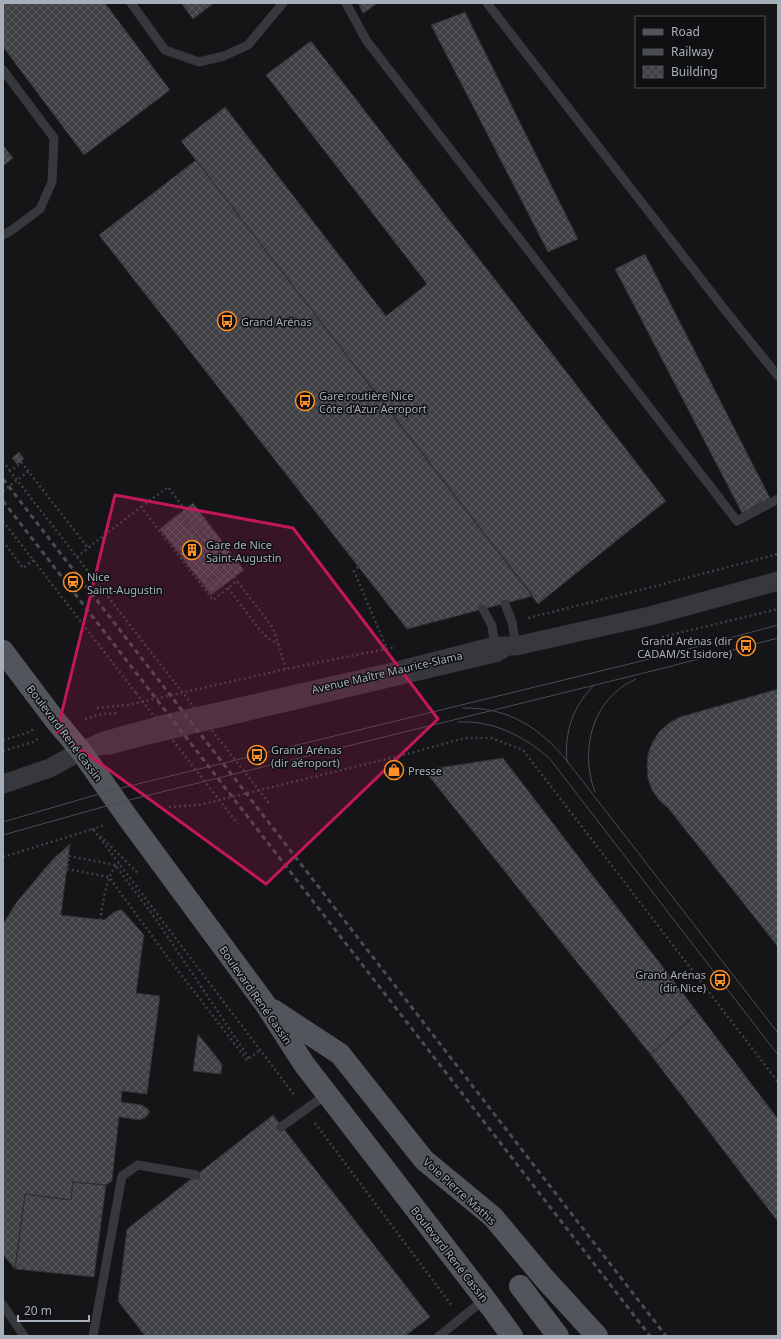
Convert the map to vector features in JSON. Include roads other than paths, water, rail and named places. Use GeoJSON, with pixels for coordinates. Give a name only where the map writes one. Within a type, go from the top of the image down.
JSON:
{"type":"FeatureCollection","features":[{"type":"Feature","properties":{"kind":"main road","name":"Boulevard René Cassin"},"geometry":{"type":"LineString","coordinates":[[3,651],[80,751],[266,1006],[304,1064],[512,1336]]}},
{"type":"Feature","properties":{"kind":"main road","name":"Voie Pierre Mathis"},"geometry":{"type":"LineString","coordinates":[[266,1006],[340,1054],[424,1160],[492,1217],[596,1336]]}},
{"type":"Feature","properties":{"kind":"main road"},"geometry":{"type":"LineString","coordinates":[[520,1286],[558,1336]]}},
{"type":"Feature","properties":{"kind":"street","name":"Avenue Maître Maurice-Slama"},"geometry":{"type":"LineString","coordinates":[[3,784],[50,768],[80,751],[104,741],[169,723],[393,672],[496,646],[516,646],[650,616],[778,581]]}},
{"type":"Feature","properties":{"kind":"lane"},"geometry":{"type":"LineString","coordinates":[[130,3],[165,50],[200,62],[224,56],[248,45],[283,3]]}},
{"type":"Feature","properties":{"kind":"lane"},"geometry":{"type":"LineString","coordinates":[[346,3],[366,40],[737,522],[778,499]]}},
{"type":"Feature","properties":{"kind":"lane"},"geometry":{"type":"LineString","coordinates":[[487,3],[715,298],[778,376]]}},
{"type":"Feature","properties":{"kind":"lane"},"geometry":{"type":"LineString","coordinates":[[3,70],[54,138],[52,182],[40,209],[3,235]]}},
{"type":"Feature","properties":{"kind":"lane"},"geometry":{"type":"LineString","coordinates":[[80,751],[111,750],[499,657],[516,646],[512,622],[505,604]]}},
{"type":"Feature","properties":{"kind":"lane"},"geometry":{"type":"LineString","coordinates":[[483,609],[492,626],[496,646]]}},
{"type":"Feature","properties":{"kind":"lane"},"geometry":{"type":"LineString","coordinates":[[282,1127],[327,1094]]}},
{"type":"Feature","properties":{"kind":"lane"},"geometry":{"type":"LineString","coordinates":[[93,1336],[122,1176],[138,1165],[196,1175]]}},
{"type":"Feature","properties":{"kind":"lane"},"geometry":{"type":"LineString","coordinates":[[439,1336],[485,1299]]}},
{"type":"Feature","properties":{"kind":"lane"},"geometry":{"type":"LineString","coordinates":[[3,1305],[24,1336]]}},
{"type":"Feature","properties":{"kind":"tram line"},"geometry":{"type":"LineString","coordinates":[[3,822],[109,791],[666,655],[778,625]]}},
{"type":"Feature","properties":{"kind":"tram line"},"geometry":{"type":"LineString","coordinates":[[3,835],[117,803],[668,667],[778,638]]}},
{"type":"Feature","properties":{"kind":"tram line"},"geometry":{"type":"LineString","coordinates":[[595,792],[590,776],[588,759],[589,743],[593,727],[599,712],[609,699],[621,688],[636,679]]}},
{"type":"Feature","properties":{"kind":"tram line"},"geometry":{"type":"LineString","coordinates":[[567,762],[567,740],[571,721],[580,703],[593,686]]}},
{"type":"Feature","properties":{"kind":"tram line"},"geometry":{"type":"LineString","coordinates":[[463,708],[494,711],[508,715],[534,729],[557,749],[778,1033]]}},
{"type":"Feature","properties":{"kind":"tram line"},"geometry":{"type":"LineString","coordinates":[[458,722],[483,724],[507,731],[530,743],[550,759],[778,1055]]}},
{"type":"Feature","properties":{"kind":"railway"},"geometry":{"type":"LineString","coordinates":[[3,479],[666,1336]]}},
{"type":"Feature","properties":{"kind":"railway"},"geometry":{"type":"LineString","coordinates":[[3,501],[650,1336]]}},
{"type":"Feature","properties":{"kind":"place","name":"Grand Arénas"},"geometry":{"type":"Point","coordinates":[227,321]}},
{"type":"Feature","properties":{"kind":"place","name":"Gare routière Nice Côte d'Azur Aeroport"},"geometry":{"type":"Point","coordinates":[305,401]}},
{"type":"Feature","properties":{"kind":"place","name":"Gare de Nice Saint-Augustin"},"geometry":{"type":"Point","coordinates":[192,550]}},
{"type":"Feature","properties":{"kind":"place","name":"Nice Saint-Augustin"},"geometry":{"type":"Point","coordinates":[73,582]}},
{"type":"Feature","properties":{"kind":"place","name":"Grand Arénas (dir CADAM/St Isidore)"},"geometry":{"type":"Point","coordinates":[746,646]}},
{"type":"Feature","properties":{"kind":"place","name":"Grand Arénas (dir aéroport)"},"geometry":{"type":"Point","coordinates":[257,755]}},
{"type":"Feature","properties":{"kind":"place","name":"Presse"},"geometry":{"type":"Point","coordinates":[394,770]}},
{"type":"Feature","properties":{"kind":"place","name":"Grand Arénas (dir Nice)"},"geometry":{"type":"Point","coordinates":[720,980]}}]}
